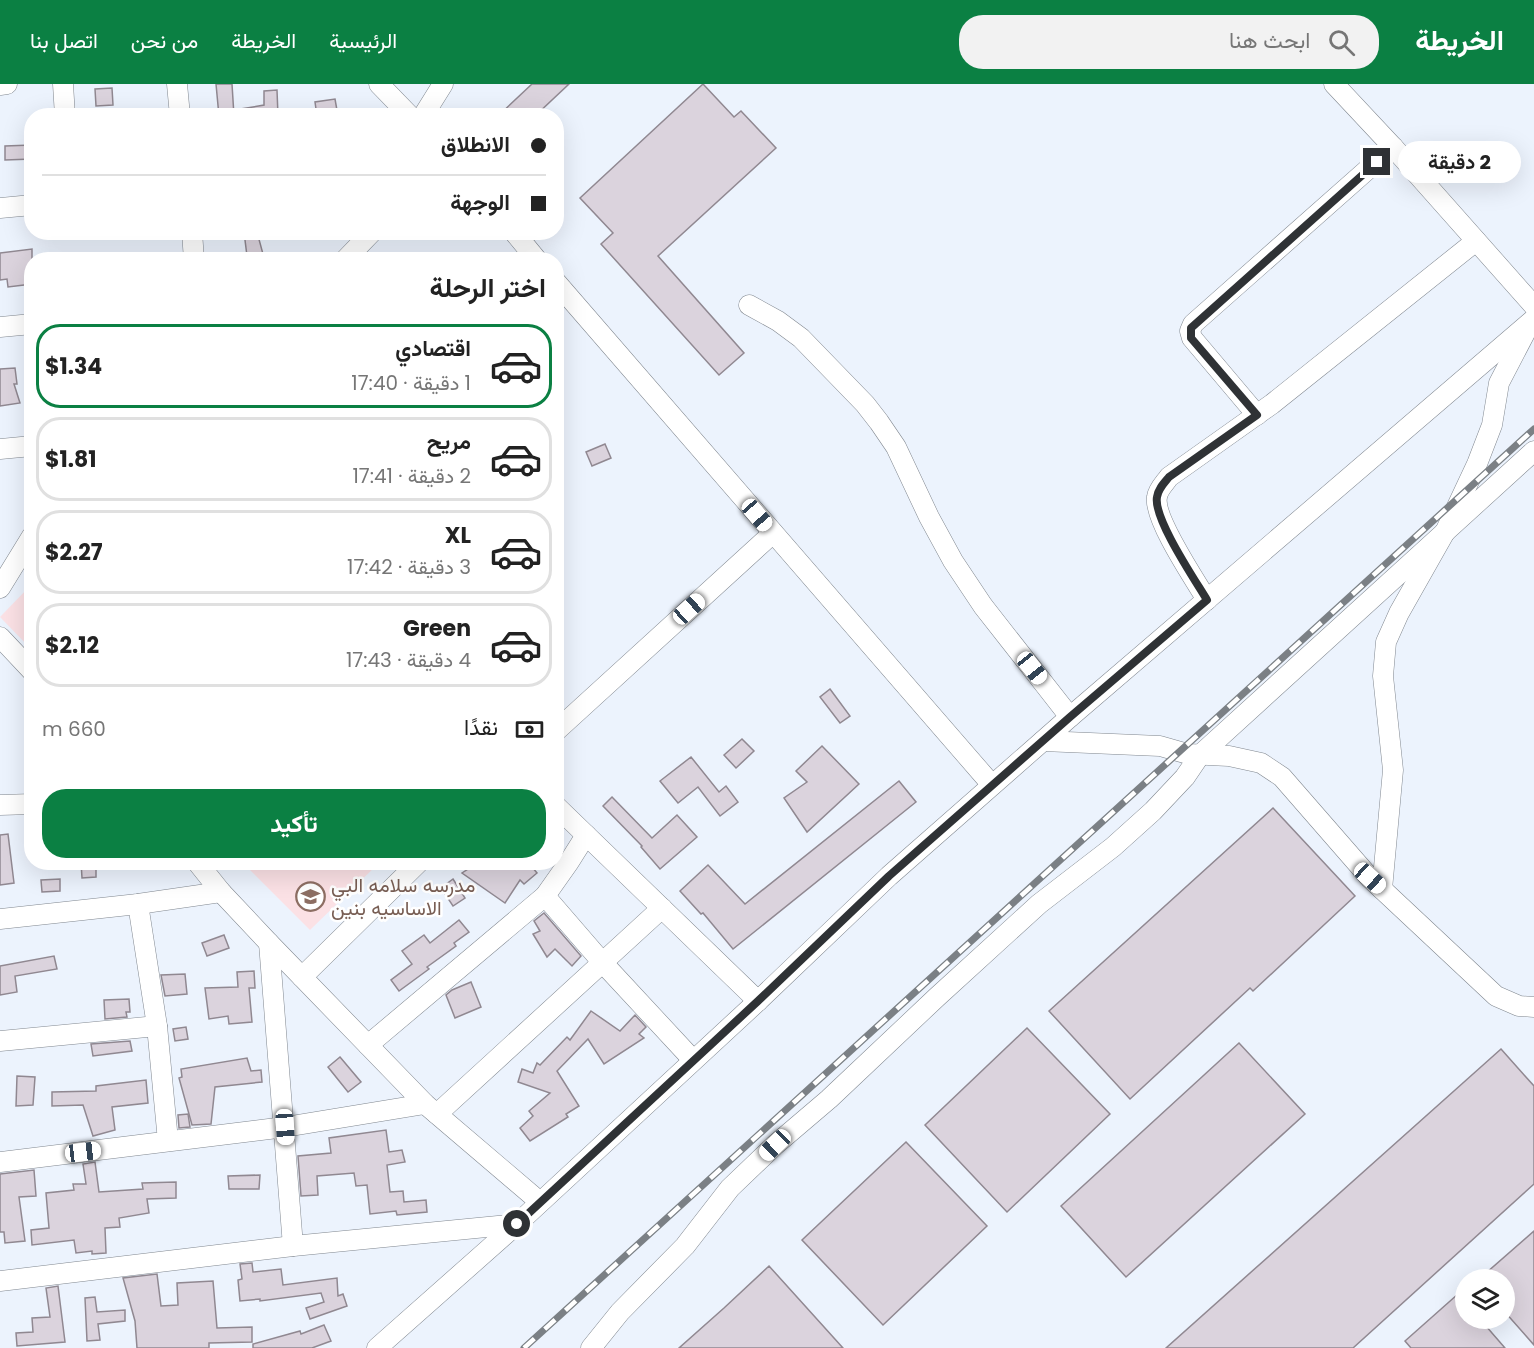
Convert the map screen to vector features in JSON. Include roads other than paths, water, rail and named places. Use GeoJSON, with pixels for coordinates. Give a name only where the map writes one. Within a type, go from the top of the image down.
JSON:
{"type":"FeatureCollection","features":[{"type":"Feature","properties":{"kind":"street"},"geometry":{"type":"LineString","coordinates":[[0,85],[7,84]]}},
{"type":"Feature","properties":{"kind":"street"},"geometry":{"type":"LineString","coordinates":[[63,84],[64,108]]}},
{"type":"Feature","properties":{"kind":"street"},"geometry":{"type":"LineString","coordinates":[[177,84],[179,108]]}},
{"type":"Feature","properties":{"kind":"street"},"geometry":{"type":"LineString","coordinates":[[379,84],[402,108]]}},
{"type":"Feature","properties":{"kind":"street"},"geometry":{"type":"LineString","coordinates":[[428,108],[443,84]]}},
{"type":"Feature","properties":{"kind":"street"},"geometry":{"type":"LineString","coordinates":[[1334,84],[1476,241],[1533,315]]}},
{"type":"Feature","properties":{"kind":"street"},"geometry":{"type":"LineString","coordinates":[[1257,415],[1191,338],[1190,332],[1193,324],[1393,147]]}},
{"type":"Feature","properties":{"kind":"street"},"geometry":{"type":"LineString","coordinates":[[0,208],[24,206]]}},
{"type":"Feature","properties":{"kind":"street"},"geometry":{"type":"LineString","coordinates":[[353,252],[364,240]]}},
{"type":"Feature","properties":{"kind":"street"},"geometry":{"type":"LineString","coordinates":[[521,240],[530,252]]}},
{"type":"Feature","properties":{"kind":"street"},"geometry":{"type":"LineString","coordinates":[[1207,600],[1158,514],[1157,497],[1162,486],[1169,477],[1257,415],[1476,241]]}},
{"type":"Feature","properties":{"kind":"street"},"geometry":{"type":"LineString","coordinates":[[564,291],[992,785]]}},
{"type":"Feature","properties":{"kind":"street"},"geometry":{"type":"LineString","coordinates":[[749,305],[778,321],[801,338],[879,422],[896,447],[953,561],[983,606],[1070,717]]}},
{"type":"Feature","properties":{"kind":"street"},"geometry":{"type":"LineString","coordinates":[[1382,889],[1393,770],[1383,676],[1386,642],[1399,613],[1446,530],[1488,439],[1499,383],[1533,315]]}},
{"type":"Feature","properties":{"kind":"street"},"geometry":{"type":"LineString","coordinates":[[377,1348],[517,1224],[889,876],[1533,315]]}},
{"type":"Feature","properties":{"kind":"street"},"geometry":{"type":"LineString","coordinates":[[0,327],[24,325]]}},
{"type":"Feature","properties":{"kind":"street"},"geometry":{"type":"LineString","coordinates":[[0,449],[24,447]]}},
{"type":"Feature","properties":{"kind":"street"},"geometry":{"type":"LineString","coordinates":[[591,1348],[620,1312],[685,1246],[730,1188],[775,1145],[830,1099],[1039,904],[1113,847],[1153,811],[1185,777],[1200,755],[1534,451]]}},
{"type":"Feature","properties":{"kind":"street"},"geometry":{"type":"LineString","coordinates":[[564,724],[772,533]]}},
{"type":"Feature","properties":{"kind":"street"},"geometry":{"type":"LineString","coordinates":[[0,588],[24,549]]}},
{"type":"Feature","properties":{"kind":"street"},"geometry":{"type":"LineString","coordinates":[[0,637],[24,662]]}},
{"type":"Feature","properties":{"kind":"street"},"geometry":{"type":"LineString","coordinates":[[1043,741],[1143,744],[1200,755],[1229,756],[1261,764],[1281,777],[1370,878],[1496,996],[1519,1006],[1534,1007]]}},
{"type":"Feature","properties":{"kind":"street"},"geometry":{"type":"LineString","coordinates":[[0,805],[24,804]]}},
{"type":"Feature","properties":{"kind":"street"},"geometry":{"type":"LineString","coordinates":[[564,814],[758,1001]]}},
{"type":"Feature","properties":{"kind":"street"},"geometry":{"type":"LineString","coordinates":[[564,869],[586,835]]}},
{"type":"Feature","properties":{"kind":"street"},"geometry":{"type":"LineString","coordinates":[[203,870],[269,944],[431,1109],[540,1202]]}},
{"type":"Feature","properties":{"kind":"street"},"geometry":{"type":"LineString","coordinates":[[302,977],[411,870]]}},
{"type":"Feature","properties":{"kind":"street"},"geometry":{"type":"LineString","coordinates":[[368,1045],[545,896],[563,870]]}},
{"type":"Feature","properties":{"kind":"street"},"geometry":{"type":"LineString","coordinates":[[0,919],[138,904],[221,892]]}},
{"type":"Feature","properties":{"kind":"street"},"geometry":{"type":"LineString","coordinates":[[545,896],[602,962],[693,1060]]}},
{"type":"Feature","properties":{"kind":"street"},"geometry":{"type":"LineString","coordinates":[[138,904],[156,1026],[168,1141]]}},
{"type":"Feature","properties":{"kind":"street"},"geometry":{"type":"LineString","coordinates":[[0,1162],[431,1109],[662,908]]}},
{"type":"Feature","properties":{"kind":"street"},"geometry":{"type":"LineString","coordinates":[[269,944],[293,1246]]}},
{"type":"Feature","properties":{"kind":"street"},"geometry":{"type":"LineString","coordinates":[[0,1041],[156,1026]]}},
{"type":"Feature","properties":{"kind":"street"},"geometry":{"type":"LineString","coordinates":[[0,1281],[293,1246],[517,1224]]}},
{"type":"Feature","properties":{"kind":"railway"},"geometry":{"type":"LineString","coordinates":[[524,1348],[1534,429]]}},
{"type":"Feature","properties":{"kind":"place","name":"مدرسه سلامه البي الاساسيه بنين"},"geometry":{"type":"Point","coordinates":[310,896]}}]}
